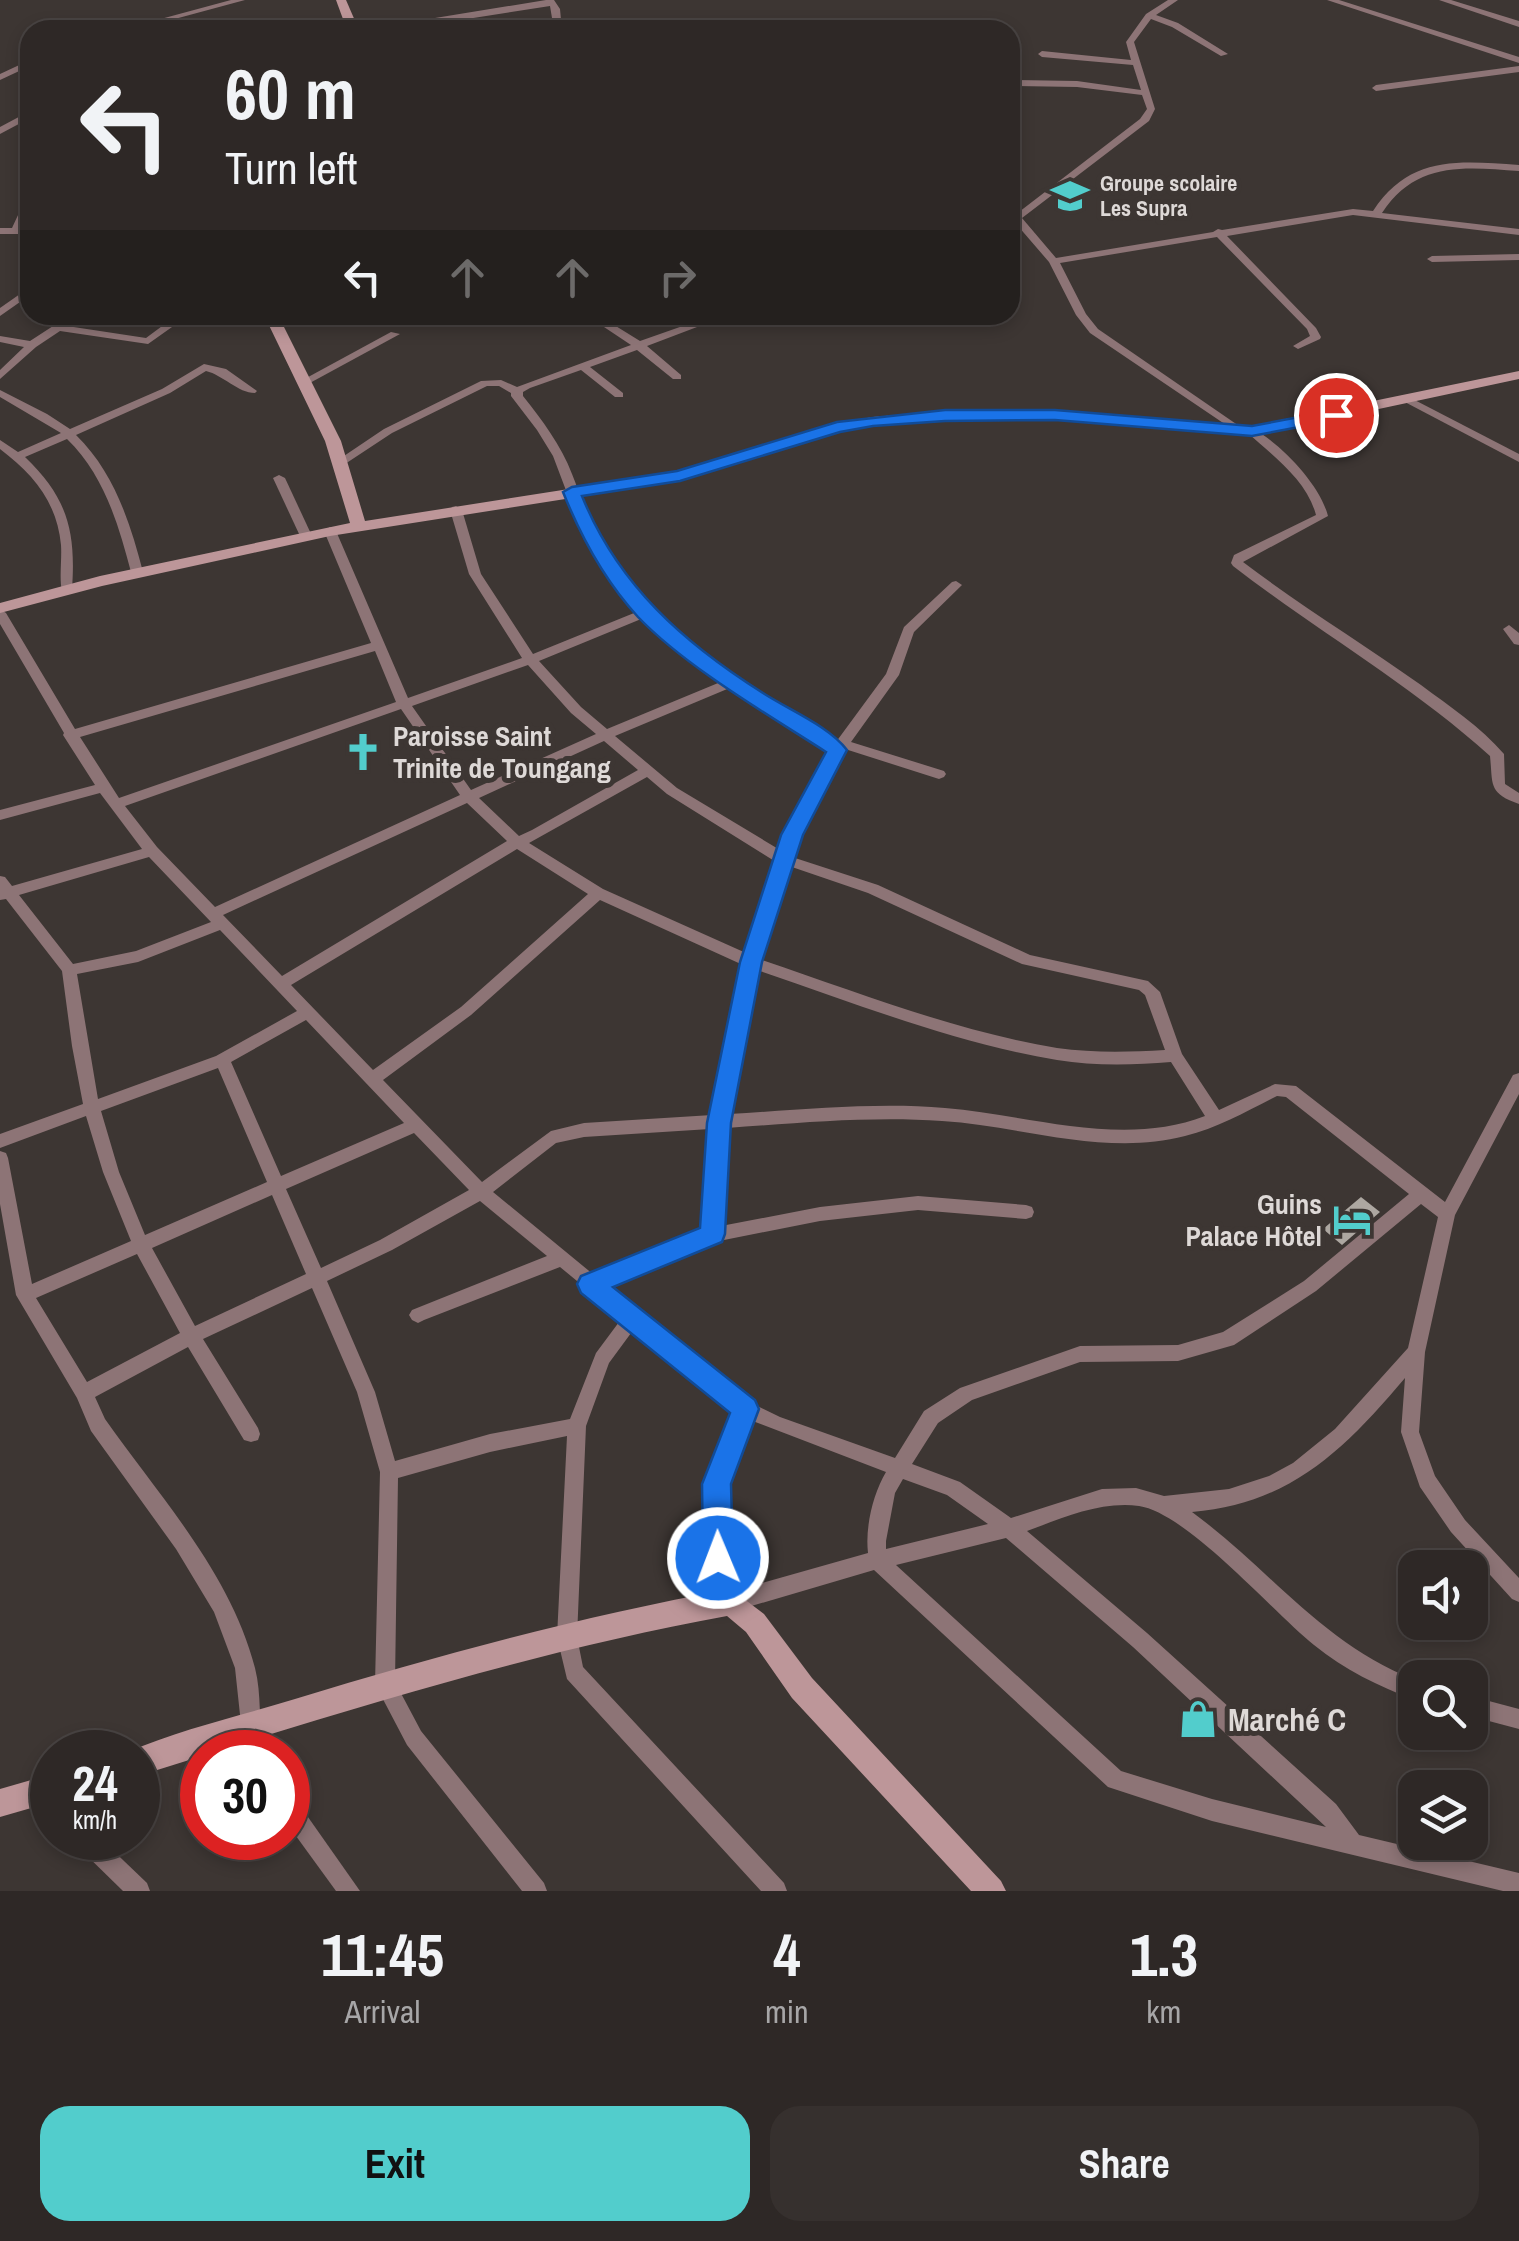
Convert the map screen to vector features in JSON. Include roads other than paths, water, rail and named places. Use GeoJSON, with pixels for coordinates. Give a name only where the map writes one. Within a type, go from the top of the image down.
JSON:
{"type":"FeatureCollection","features":[{"type":"Feature","properties":{"kind":"street"},"geometry":{"type":"LineString","coordinates":[[163,20],[241,0]]}},
{"type":"Feature","properties":{"kind":"street"},"geometry":{"type":"LineString","coordinates":[[1020,213],[1144,121],[1151,109],[1130,42],[1149,16],[1174,0]]}},
{"type":"Feature","properties":{"kind":"street"},"geometry":{"type":"LineString","coordinates":[[1330,0],[1519,60]]}},
{"type":"Feature","properties":{"kind":"street"},"geometry":{"type":"LineString","coordinates":[[1443,0],[1519,24]]}},
{"type":"Feature","properties":{"kind":"street"},"geometry":{"type":"LineString","coordinates":[[441,20],[551,2]]}},
{"type":"Feature","properties":{"kind":"street"},"geometry":{"type":"LineString","coordinates":[[1149,16],[1175,25],[1224,54]]}},
{"type":"Feature","properties":{"kind":"street"},"geometry":{"type":"LineString","coordinates":[[1042,54],[1136,64]]}},
{"type":"Feature","properties":{"kind":"street"},"geometry":{"type":"LineString","coordinates":[[1376,88],[1519,70]]}},
{"type":"Feature","properties":{"kind":"street"},"geometry":{"type":"LineString","coordinates":[[1020,83],[1077,84],[1145,93]]}},
{"type":"Feature","properties":{"kind":"street"},"geometry":{"type":"LineString","coordinates":[[1376,214],[1396,184],[1414,174],[1442,168],[1519,168]]}},
{"type":"Feature","properties":{"kind":"street"},"geometry":{"type":"LineString","coordinates":[[1054,261],[1328,215],[1376,214],[1519,232]]}},
{"type":"Feature","properties":{"kind":"street"},"geometry":{"type":"LineString","coordinates":[[16,230],[20,221]]}},
{"type":"Feature","properties":{"kind":"street"},"geometry":{"type":"LineString","coordinates":[[1020,225],[1054,261],[1080,315],[1094,331],[1245,431],[1295,471],[1322,507],[1322,516],[1250,550],[1237,563],[1322,625],[1410,681],[1460,720],[1497,754],[1494,779],[1499,788],[1519,799]]}},
{"type":"Feature","properties":{"kind":"street"},"geometry":{"type":"LineString","coordinates":[[0,231],[20,230]]}},
{"type":"Feature","properties":{"kind":"street"},"geometry":{"type":"LineString","coordinates":[[1218,232],[1261,273],[1316,336],[1298,346]]}},
{"type":"Feature","properties":{"kind":"street"},"geometry":{"type":"LineString","coordinates":[[1432,259],[1519,257]]}},
{"type":"Feature","properties":{"kind":"street"},"geometry":{"type":"LineString","coordinates":[[0,313],[20,298]]}},
{"type":"Feature","properties":{"kind":"street"},"geometry":{"type":"LineString","coordinates":[[0,376],[32,345],[62,325]]}},
{"type":"Feature","properties":{"kind":"street"},"geometry":{"type":"LineString","coordinates":[[58,328],[148,341],[170,325]]}},
{"type":"Feature","properties":{"kind":"street"},"geometry":{"type":"LineString","coordinates":[[276,325],[341,462],[359,526]]}},
{"type":"Feature","properties":{"kind":"street"},"geometry":{"type":"LineString","coordinates":[[608,325],[639,344],[677,376]]}},
{"type":"Feature","properties":{"kind":"street"},"geometry":{"type":"LineString","coordinates":[[517,391],[694,325]]}},
{"type":"Feature","properties":{"kind":"street"},"geometry":{"type":"LineString","coordinates":[[304,382],[394,334]]}},
{"type":"Feature","properties":{"kind":"street"},"geometry":{"type":"LineString","coordinates":[[0,339],[32,345]]}},
{"type":"Feature","properties":{"kind":"street"},"geometry":{"type":"LineString","coordinates":[[581,365],[619,395]]}},
{"type":"Feature","properties":{"kind":"street"},"geometry":{"type":"LineString","coordinates":[[18,456],[166,391],[204,366],[222,371],[252,390]]}},
{"type":"Feature","properties":{"kind":"street"},"geometry":{"type":"LineString","coordinates":[[1352,1841],[1328,1812],[1265,1753],[1009,1528],[953,1488],[902,1466],[774,1424],[745,1409],[481,1192],[152,851],[103,788],[0,611],[137,572],[330,531],[680,476],[837,428],[873,421],[1055,415],[1245,431],[1519,375]]}},
{"type":"Feature","properties":{"kind":"street"},"geometry":{"type":"LineString","coordinates":[[341,462],[388,431],[485,382],[501,383],[517,391],[555,450],[591,539],[646,613],[731,682],[840,747],[939,774]]}},
{"type":"Feature","properties":{"kind":"street"},"geometry":{"type":"LineString","coordinates":[[0,394],[69,434],[118,506],[137,572]]}},
{"type":"Feature","properties":{"kind":"street"},"geometry":{"type":"LineString","coordinates":[[1406,398],[1519,459]]}},
{"type":"Feature","properties":{"kind":"street"},"geometry":{"type":"LineString","coordinates":[[0,443],[18,456],[65,518],[66,590]]}},
{"type":"Feature","properties":{"kind":"street"},"geometry":{"type":"LineString","coordinates":[[279,478],[306,536]]}},
{"type":"Feature","properties":{"kind":"street"},"geometry":{"type":"LineString","coordinates":[[456,510],[480,584],[530,660],[647,771],[724,826],[783,859],[873,888],[1027,960],[1143,986],[1152,992],[1175,1056],[1216,1119]]}},
{"type":"Feature","properties":{"kind":"street"},"geometry":{"type":"LineString","coordinates":[[330,531],[376,646],[404,702],[468,796],[517,842],[598,894],[751,962],[954,1031],[1040,1050],[1121,1058],[1175,1056]]}},
{"type":"Feature","properties":{"kind":"street"},"geometry":{"type":"LineString","coordinates":[[712,1234],[719,1123],[751,962],[770,912],[783,859],[840,747],[892,675],[908,630],[956,585]]}},
{"type":"Feature","properties":{"kind":"street"},"geometry":{"type":"LineString","coordinates":[[115,804],[530,660],[646,613]]}},
{"type":"Feature","properties":{"kind":"street"},"geometry":{"type":"LineString","coordinates":[[1519,629],[1509,629],[1519,641]]}},
{"type":"Feature","properties":{"kind":"street"},"geometry":{"type":"LineString","coordinates":[[70,734],[376,646]]}},
{"type":"Feature","properties":{"kind":"street"},"geometry":{"type":"LineString","coordinates":[[69,970],[138,956],[468,796],[731,682]]}},
{"type":"Feature","properties":{"kind":"street"},"geometry":{"type":"LineString","coordinates":[[279,985],[517,842],[538,834],[647,771]]}},
{"type":"Feature","properties":{"kind":"street"},"geometry":{"type":"LineString","coordinates":[[0,815],[103,788]]}},
{"type":"Feature","properties":{"kind":"street"},"geometry":{"type":"LineString","coordinates":[[152,851],[2,890],[69,970],[77,1038],[110,1171],[142,1246],[190,1337],[251,1434]]}},
{"type":"Feature","properties":{"kind":"street"},"geometry":{"type":"LineString","coordinates":[[373,1079],[466,1011],[598,894]]}},
{"type":"Feature","properties":{"kind":"street"},"geometry":{"type":"LineString","coordinates":[[0,1142],[222,1060],[306,1013]]}},
{"type":"Feature","properties":{"kind":"street"},"geometry":{"type":"LineString","coordinates":[[222,1060],[366,1392],[389,1472],[385,1684],[414,1738],[536,1891]]}},
{"type":"Feature","properties":{"kind":"street"},"geometry":{"type":"LineString","coordinates":[[1519,1079],[1448,1214],[1416,1352],[1410,1432],[1426,1481],[1458,1526],[1519,1592]]}},
{"type":"Feature","properties":{"kind":"street"},"geometry":{"type":"LineString","coordinates":[[84,1393],[190,1337],[386,1245],[481,1192],[551,1138],[584,1130],[918,1112],[1142,1135],[1182,1130],[1216,1119],[1275,1090],[1290,1091],[1448,1214]]}},
{"type":"Feature","properties":{"kind":"street"},"geometry":{"type":"LineString","coordinates":[[25,1295],[418,1124]]}},
{"type":"Feature","properties":{"kind":"street"},"geometry":{"type":"LineString","coordinates":[[0,1158],[25,1295],[84,1393],[98,1425],[222,1602],[246,1671],[249,1730]]}},
{"type":"Feature","properties":{"kind":"street"},"geometry":{"type":"LineString","coordinates":[[1421,1194],[1310,1286],[1228,1339],[1178,1352],[1080,1354],[966,1394],[931,1417],[886,1490],[880,1510],[878,1561],[1115,1780],[1212,1810],[1519,1884]]}},
{"type":"Feature","properties":{"kind":"street"},"geometry":{"type":"LineString","coordinates":[[590,1284],[712,1234],[820,1214],[918,1203],[1026,1212]]}},
{"type":"Feature","properties":{"kind":"street"},"geometry":{"type":"LineString","coordinates":[[418,1315],[560,1259]]}},
{"type":"Feature","properties":{"kind":"street"},"geometry":{"type":"LineString","coordinates":[[632,1318],[602,1359],[577,1426],[567,1637],[574,1672],[776,1891]]}},
{"type":"Feature","properties":{"kind":"street"},"geometry":{"type":"LineString","coordinates":[[1165,1505],[1250,1493],[1284,1478],[1324,1452],[1370,1407],[1416,1352]]}},
{"type":"Feature","properties":{"kind":"street"},"geometry":{"type":"LineString","coordinates":[[745,1409],[717,1484],[718,1558],[731,1602],[755,1623],[802,1688],[991,1891]]}},
{"type":"Feature","properties":{"kind":"street"},"geometry":{"type":"LineString","coordinates":[[389,1472],[490,1443],[577,1426]]}},
{"type":"Feature","properties":{"kind":"street"},"geometry":{"type":"LineString","coordinates":[[276,1730],[385,1684],[567,1637],[731,1602],[821,1572],[1009,1528],[1048,1512],[1136,1496],[1165,1505],[1234,1559],[1335,1651],[1372,1676],[1398,1684]]}},
{"type":"Feature","properties":{"kind":"street"},"geometry":{"type":"LineString","coordinates":[[1488,1711],[1519,1720]]}},
{"type":"Feature","properties":{"kind":"street"},"geometry":{"type":"LineString","coordinates":[[0,1803],[30,1798]]}},
{"type":"Feature","properties":{"kind":"street"},"geometry":{"type":"LineString","coordinates":[[310,1838],[349,1891]]}},
{"type":"Feature","properties":{"kind":"street"},"geometry":{"type":"LineString","coordinates":[[107,1860],[139,1891]]}},
{"type":"Feature","properties":{"kind":"place","name":"Groupe scolaire Les Supra"},"geometry":{"type":"Point","coordinates":[1070,196]}},
{"type":"Feature","properties":{"kind":"place","name":"Paroisse Saint Trinite de Toungang"},"geometry":{"type":"Point","coordinates":[363,752]}},
{"type":"Feature","properties":{"kind":"place","name":"Guins Palace Hôtel"},"geometry":{"type":"Point","coordinates":[1352,1220]}},
{"type":"Feature","properties":{"kind":"place","name":"Marché C"},"geometry":{"type":"Point","coordinates":[1198,1719]}}]}
